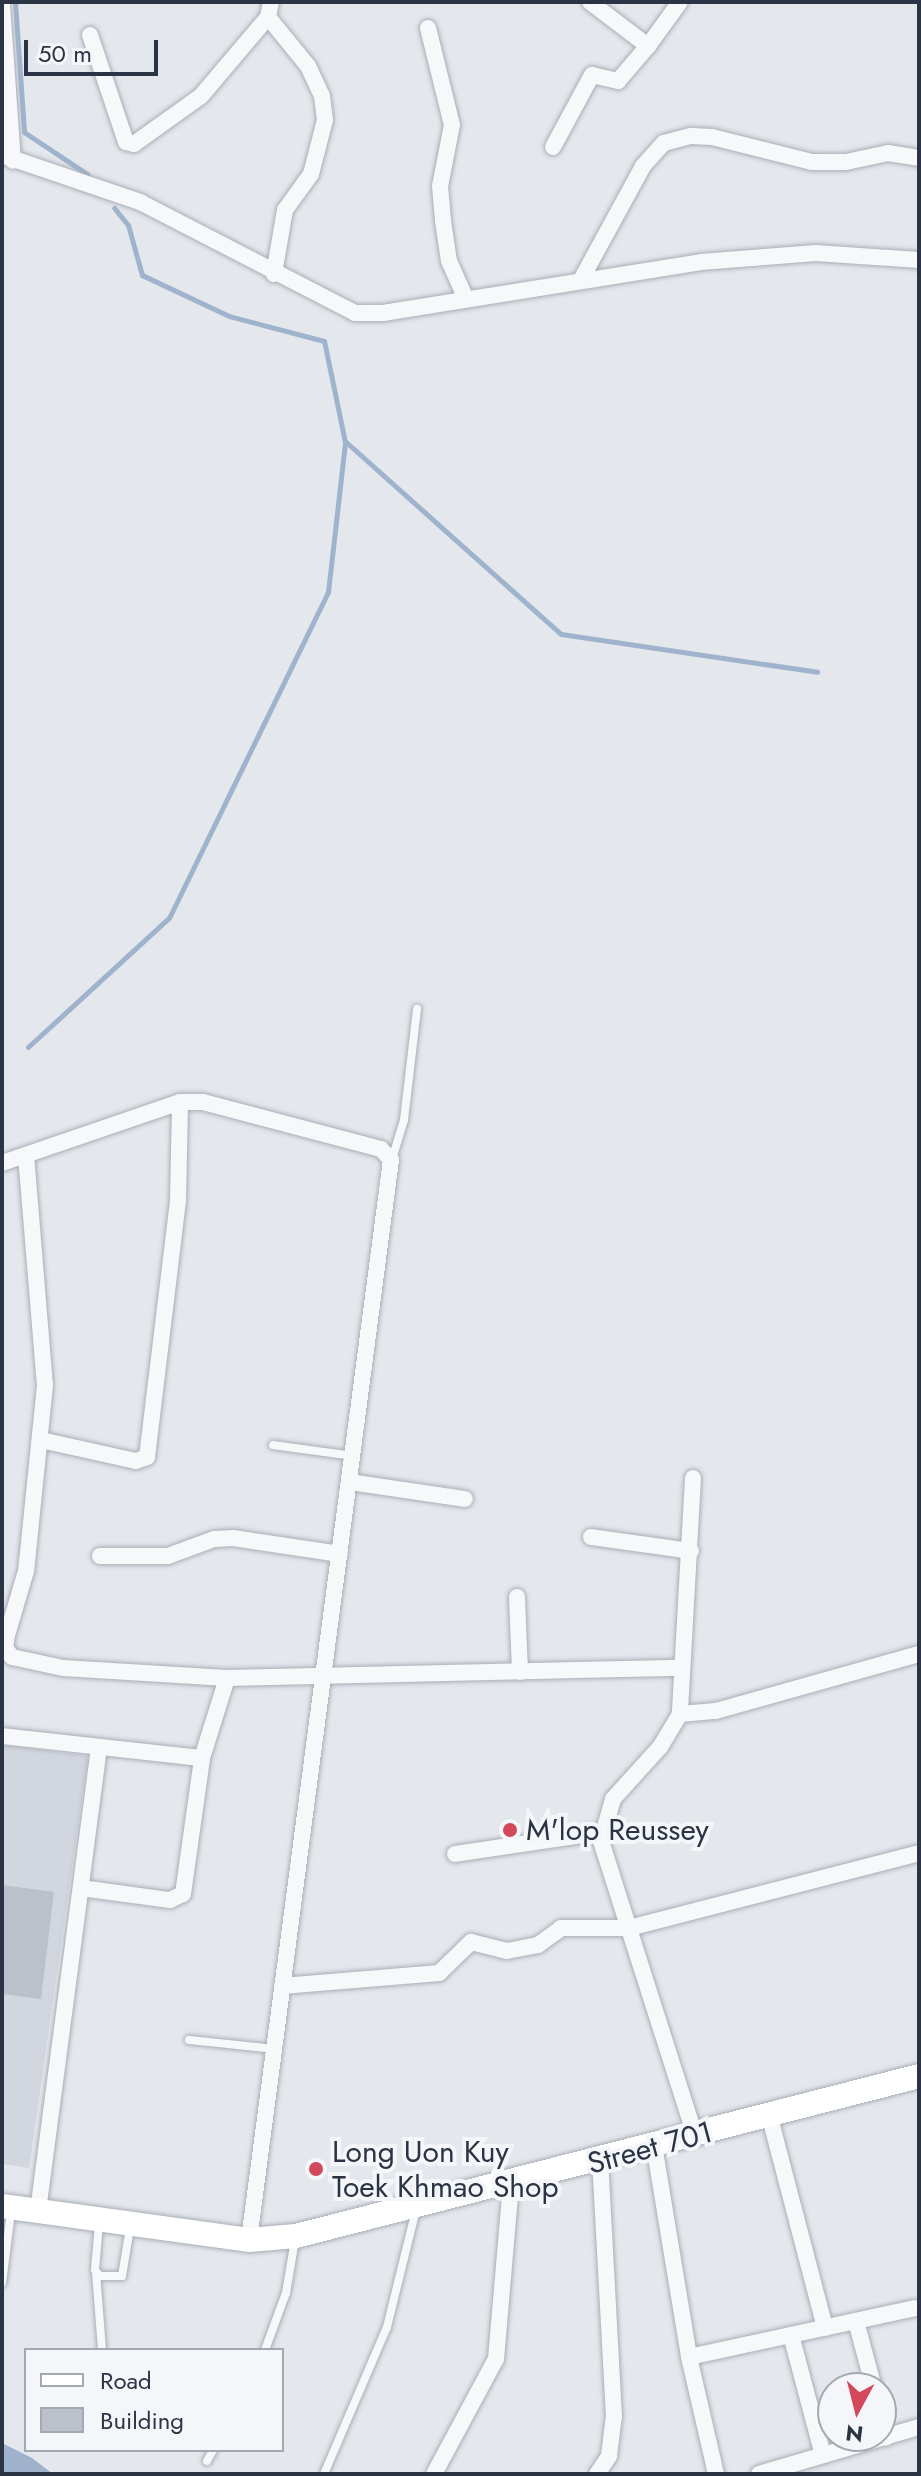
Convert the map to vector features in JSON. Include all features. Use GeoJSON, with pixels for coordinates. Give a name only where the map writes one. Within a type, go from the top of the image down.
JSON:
{"type":"FeatureCollection","features":[{"type":"Feature","properties":{"kind":"main road","name":"Street 701"},"geometry":{"type":"LineString","coordinates":[[7,2207],[249,2240],[296,2236],[416,2210],[919,2076]]}},
{"type":"Feature","properties":{"kind":"street"},"geometry":{"type":"LineString","coordinates":[[590,2],[648,46]]}},
{"type":"Feature","properties":{"kind":"street"},"geometry":{"type":"LineString","coordinates":[[553,147],[592,75],[618,81],[680,2]]}},
{"type":"Feature","properties":{"kind":"street"},"geometry":{"type":"LineString","coordinates":[[2,5],[8,158],[140,202],[274,274],[355,313],[466,299],[582,278],[816,253],[919,260]]}},
{"type":"Feature","properties":{"kind":"street"},"geometry":{"type":"LineString","coordinates":[[90,35],[130,144],[201,96],[269,9],[308,66],[322,96],[325,120],[311,174],[285,210],[274,274]]}},
{"type":"Feature","properties":{"kind":"street"},"geometry":{"type":"LineString","coordinates":[[428,28],[452,125],[440,186],[443,221],[449,261],[466,299]]}},
{"type":"Feature","properties":{"kind":"street"},"geometry":{"type":"LineString","coordinates":[[582,278],[643,166],[664,143],[691,136],[712,137],[812,162],[846,162],[888,153],[919,158]]}},
{"type":"Feature","properties":{"kind":"street"},"geometry":{"type":"LineString","coordinates":[[41,1440],[136,1461],[147,1457],[178,1201],[180,1102]]}},
{"type":"Feature","properties":{"kind":"street"},"geometry":{"type":"LineString","coordinates":[[2,1163],[180,1102],[203,1102],[381,1149],[391,1160],[249,2240]]}},
{"type":"Feature","properties":{"kind":"street"},"geometry":{"type":"LineString","coordinates":[[26,1155],[45,1385],[26,1571],[5,1648],[12,1657],[63,1668],[227,1678],[682,1668]]}},
{"type":"Feature","properties":{"kind":"street"},"geometry":{"type":"LineString","coordinates":[[693,1478],[680,1714],[660,1747],[613,1799],[602,1832],[695,2135]]}},
{"type":"Feature","properties":{"kind":"street"},"geometry":{"type":"LineString","coordinates":[[350,1482],[465,1499]]}},
{"type":"Feature","properties":{"kind":"street"},"geometry":{"type":"LineString","coordinates":[[591,1537],[691,1551]]}},
{"type":"Feature","properties":{"kind":"street"},"geometry":{"type":"LineString","coordinates":[[100,1556],[168,1556],[214,1539],[233,1538],[340,1554]]}},
{"type":"Feature","properties":{"kind":"street"},"geometry":{"type":"LineString","coordinates":[[517,1597],[520,1672]]}},
{"type":"Feature","properties":{"kind":"street"},"geometry":{"type":"LineString","coordinates":[[680,1714],[743,1705],[919,1654]]}},
{"type":"Feature","properties":{"kind":"street"},"geometry":{"type":"LineString","coordinates":[[81,1888],[179,1898],[202,1758],[227,1678]]}},
{"type":"Feature","properties":{"kind":"street"},"geometry":{"type":"LineString","coordinates":[[2,1736],[202,1758]]}},
{"type":"Feature","properties":{"kind":"street"},"geometry":{"type":"LineString","coordinates":[[38,2211],[99,1749]]}},
{"type":"Feature","properties":{"kind":"street"},"geometry":{"type":"LineString","coordinates":[[455,1854],[602,1832]]}},
{"type":"Feature","properties":{"kind":"street"},"geometry":{"type":"LineString","coordinates":[[282,1986],[439,1973],[471,1942],[507,1951],[538,1945],[561,1928],[629,1928],[919,1853]]}},
{"type":"Feature","properties":{"kind":"street"},"geometry":{"type":"LineString","coordinates":[[770,2118],[825,2328]]}},
{"type":"Feature","properties":{"kind":"street"},"geometry":{"type":"LineString","coordinates":[[654,2145],[689,2357],[716,2474]]}},
{"type":"Feature","properties":{"kind":"street"},"geometry":{"type":"LineString","coordinates":[[597,2474],[609,2456],[614,2417],[600,2160]]}},
{"type":"Feature","properties":{"kind":"street"},"geometry":{"type":"LineString","coordinates":[[434,2474],[496,2359],[511,2184]]}},
{"type":"Feature","properties":{"kind":"street"},"geometry":{"type":"LineString","coordinates":[[689,2357],[915,2308]]}},
{"type":"Feature","properties":{"kind":"street"},"geometry":{"type":"LineString","coordinates":[[856,2321],[870,2372]]}},
{"type":"Feature","properties":{"kind":"street"},"geometry":{"type":"LineString","coordinates":[[791,2335],[823,2455]]}},
{"type":"Feature","properties":{"kind":"street"},"geometry":{"type":"LineString","coordinates":[[897,2434],[919,2427]]}},
{"type":"Feature","properties":{"kind":"street"},"geometry":{"type":"LineString","coordinates":[[759,2474],[834,2452]]}},
{"type":"Feature","properties":{"kind":"lane"},"geometry":{"type":"LineString","coordinates":[[391,1160],[404,1120],[417,1009]]}},
{"type":"Feature","properties":{"kind":"lane"},"geometry":{"type":"LineString","coordinates":[[273,1445],[353,1456]]}},
{"type":"Feature","properties":{"kind":"lane"},"geometry":{"type":"LineString","coordinates":[[189,2040],[274,2049]]}},
{"type":"Feature","properties":{"kind":"lane"},"geometry":{"type":"LineString","coordinates":[[2,2283],[7,2207]]}},
{"type":"Feature","properties":{"kind":"lane"},"geometry":{"type":"LineString","coordinates":[[324,2474],[387,2327],[416,2210]]}},
{"type":"Feature","properties":{"kind":"lane"},"geometry":{"type":"LineString","coordinates":[[99,2219],[96,2273],[102,2348]]}},
{"type":"Feature","properties":{"kind":"lane"},"geometry":{"type":"LineString","coordinates":[[96,2273],[122,2276],[130,2223]]}},
{"type":"Feature","properties":{"kind":"lane"},"geometry":{"type":"LineString","coordinates":[[266,2348],[286,2293],[296,2236]]}},
{"type":"Feature","properties":{"kind":"lane"},"geometry":{"type":"LineString","coordinates":[[207,2461],[212,2452]]}},
{"type":"Feature","properties":{"kind":"shaded area"},"geometry":{"type":"Polygon","coordinates":[[[2,1745],[88,1756],[29,2168],[2,2164],[2,1745]]]}},
{"type":"Feature","properties":{"kind":"water"},"geometry":{"type":"Polygon","coordinates":[[[2,2443],[32,2458],[53,2474],[2,2474],[2,2443]]]}},
{"type":"Feature","properties":{"kind":"building"},"geometry":{"type":"Polygon","coordinates":[[[2,1885],[54,1892],[41,1999],[2,1994],[2,1885]]]}},
{"type":"Feature","properties":{"kind":"waterway"},"geometry":{"type":"LineString","coordinates":[[15,2],[24,132],[87,174]]}},
{"type":"Feature","properties":{"kind":"waterway"},"geometry":{"type":"LineString","coordinates":[[28,1047],[169,918],[328,592],[345,442],[324,341],[229,316],[142,275],[128,225],[114,208]]}},
{"type":"Feature","properties":{"kind":"waterway"},"geometry":{"type":"LineString","coordinates":[[346,442],[561,634],[817,672]]}},
{"type":"Feature","properties":{"kind":"place","name":"M'lop Reussey"},"geometry":{"type":"Point","coordinates":[510,1830]}},
{"type":"Feature","properties":{"kind":"place","name":"Long Uon Kuy Toek Khmao Shop"},"geometry":{"type":"Point","coordinates":[316,2169]}}]}
